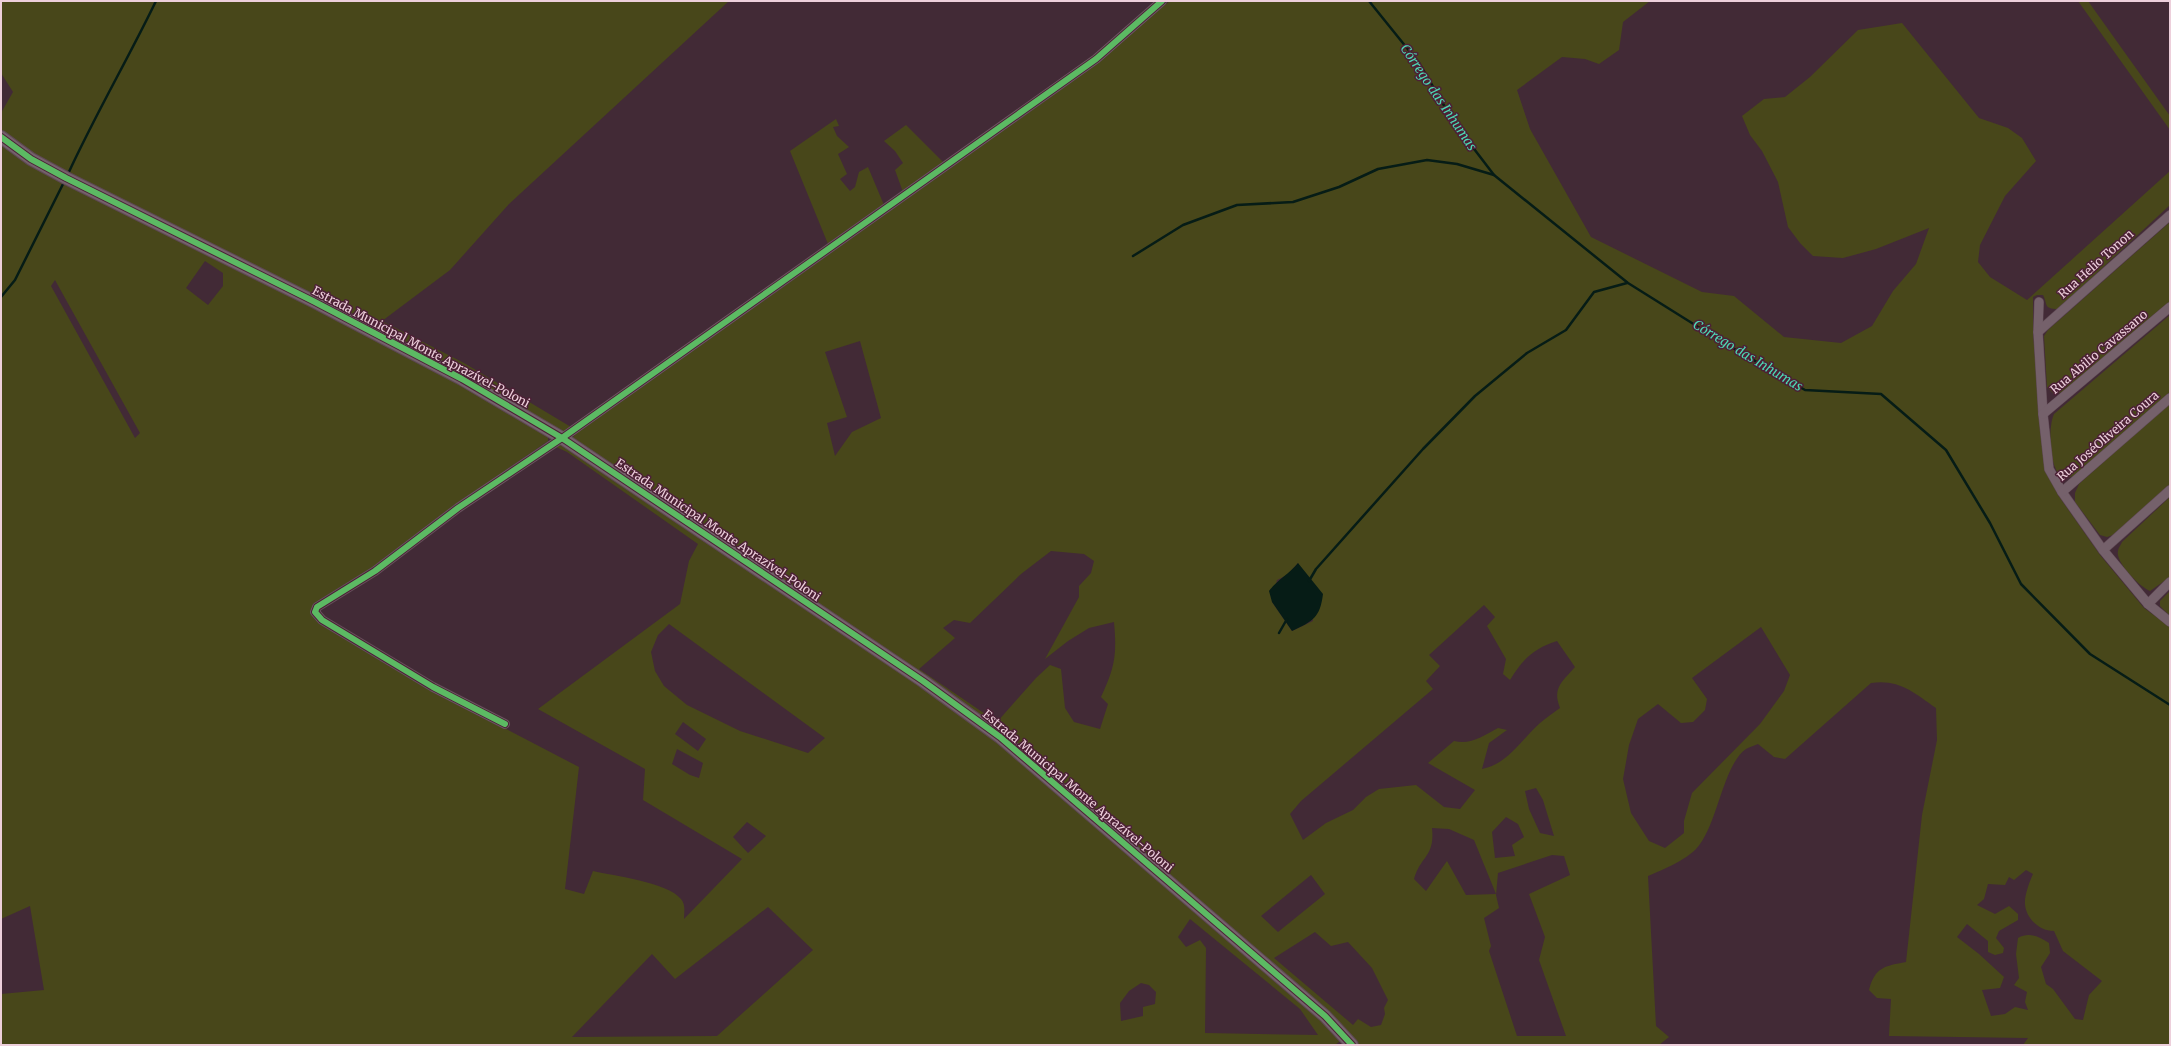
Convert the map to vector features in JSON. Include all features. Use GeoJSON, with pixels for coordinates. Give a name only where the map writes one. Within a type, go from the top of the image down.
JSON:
{"type":"FeatureCollection","features":[{"type":"Feature","properties":{"kind":"street"},"geometry":{"type":"LineString","coordinates":[[505,724],[433,687],[322,620],[317,615],[316,610],[321,604],[375,571],[458,508],[562,438],[1096,59],[1162,1]]}},
{"type":"Feature","properties":{"kind":"street","name":"Estrada Municipal Monte Aprazível-Poloni"},"geometry":{"type":"LineString","coordinates":[[1,137],[31,159],[66,178],[313,301],[462,379],[562,438],[922,681],[1000,737],[1325,1016],[1352,1045]]}},
{"type":"Feature","properties":{"kind":"street","name":"Rua Helio Tonon"},"geometry":{"type":"LineString","coordinates":[[2038,332],[2170,215]]}},
{"type":"Feature","properties":{"kind":"street"},"geometry":{"type":"LineString","coordinates":[[2039,302],[2038,332],[2043,414],[2049,469],[2062,492],[2103,550],[2148,604],[2170,622]]}},
{"type":"Feature","properties":{"kind":"street","name":"Rua Abilio Cavassano"},"geometry":{"type":"LineString","coordinates":[[2043,414],[2170,307]]}},
{"type":"Feature","properties":{"kind":"street","name":"Rua JoséOliveira Coura"},"geometry":{"type":"LineString","coordinates":[[2062,492],[2170,398]]}},
{"type":"Feature","properties":{"kind":"street"},"geometry":{"type":"LineString","coordinates":[[2103,550],[2170,490]]}},
{"type":"Feature","properties":{"kind":"street"},"geometry":{"type":"LineString","coordinates":[[2148,604],[2170,582]]}},
{"type":"Feature","properties":{"kind":"shaded area"},"geometry":{"type":"Polygon","coordinates":[[[1,1],[729,1],[509,204],[450,270],[382,321],[464,363],[571,427],[564,434],[32,155],[1,131],[1,113],[13,92],[1,73],[1,1]]]}},
{"type":"Feature","properties":{"kind":"shaded area"},"geometry":{"type":"Polygon","coordinates":[[[1170,1],[1650,1],[1623,22],[1619,50],[1599,64],[1585,59],[1562,57],[1517,90],[1530,129],[1591,237],[1702,292],[1734,296],[1784,337],[1841,343],[1872,326],[1893,291],[1916,264],[1929,228],[1876,249],[1843,258],[1813,256],[1800,243],[1788,227],[1778,182],[1762,151],[1750,135],[1742,116],[1764,99],[1785,97],[1810,77],[1858,30],[1902,23],[1979,118],[2008,128],[2022,138],[2036,161],[2005,196],[1980,245],[1978,262],[1990,277],[2027,300],[2170,171],[2170,205],[2058,309],[2048,307],[2043,295],[2033,297],[2033,334],[2046,470],[2058,495],[2100,555],[2144,608],[2170,627],[2170,1045],[2023,1045],[2028,1038],[1889,1036],[1891,999],[1877,998],[1869,990],[1874,976],[1878,972],[1892,965],[1906,962],[1922,815],[1937,740],[1936,708],[1905,688],[1890,683],[1881,682],[1871,683],[1785,759],[1774,757],[1758,744],[1746,749],[1738,756],[1732,767],[1712,821],[1700,844],[1683,859],[1648,876],[1656,1026],[1669,1037],[1659,1045],[1358,1045],[1350,1035],[1001,734],[573,441],[573,437],[578,431],[1170,1]],[[860,341],[825,352],[847,417],[827,423],[835,456],[852,432],[881,418],[860,341]],[[1051,551],[1021,574],[970,623],[954,620],[943,628],[955,638],[919,669],[997,722],[1036,678],[1050,665],[1061,669],[1065,708],[1074,722],[1100,729],[1108,704],[1101,697],[1114,661],[1114,622],[1089,628],[1068,641],[1045,659],[1079,597],[1079,586],[1091,573],[1094,561],[1084,554],[1051,551]],[[1298,563],[1287,575],[1277,580],[1272,602],[1292,631],[1313,621],[1298,563]],[[1484,605],[1429,655],[1440,666],[1426,681],[1433,689],[1301,801],[1290,814],[1303,840],[1326,823],[1353,810],[1366,797],[1379,789],[1416,785],[1444,807],[1460,809],[1475,790],[1428,763],[1454,741],[1471,741],[1498,728],[1507,730],[1489,743],[1482,769],[1507,757],[1540,723],[1560,708],[1557,695],[1558,690],[1562,681],[1575,667],[1557,641],[1535,651],[1519,666],[1510,680],[1503,674],[1506,659],[1487,626],[1495,617],[1484,605]],[[1761,627],[1692,678],[1707,699],[1705,710],[1693,722],[1681,723],[1658,704],[1638,719],[1629,745],[1623,779],[1631,813],[1649,841],[1665,848],[1684,833],[1684,821],[1692,793],[1760,724],[1784,691],[1790,675],[1761,627]],[[1536,788],[1525,791],[1529,809],[1540,833],[1554,836],[1543,800],[1536,788]],[[1506,817],[1492,832],[1495,858],[1515,856],[1512,845],[1524,837],[1518,824],[1506,817]],[[1432,828],[1431,845],[1414,879],[1426,891],[1447,861],[1466,895],[1496,894],[1474,840],[1449,829],[1432,828]],[[1552,855],[1498,873],[1496,895],[1499,908],[1484,918],[1491,946],[1489,951],[1517,1036],[1566,1036],[1539,960],[1545,937],[1529,894],[1570,875],[1564,856],[1552,855]],[[2026,870],[2014,880],[2009,877],[2005,885],[1988,884],[1984,899],[1977,905],[1995,914],[2009,906],[2018,914],[2018,920],[1999,931],[1996,938],[2004,948],[2003,953],[1995,955],[1988,952],[1988,941],[1967,924],[1957,937],[1979,954],[2004,977],[2000,988],[1982,990],[1991,1016],[2005,1014],[2015,1007],[2028,1010],[2025,1002],[2027,992],[2014,985],[2019,978],[2016,954],[2018,938],[2030,935],[2041,938],[2049,943],[2050,953],[2041,967],[2046,984],[2053,989],[2075,1019],[2083,1020],[2089,995],[2102,981],[2063,951],[2054,931],[2044,929],[2039,926],[2028,915],[2025,897],[2033,874],[2026,870]],[[1311,875],[1261,916],[1278,932],[1325,894],[1311,875]],[[1315,932],[1274,958],[1353,1025],[1358,1019],[1371,1027],[1381,1025],[1385,1014],[1384,1008],[1388,1000],[1372,968],[1348,942],[1331,946],[1315,932]]]}},
{"type":"Feature","properties":{"kind":"shaded area"},"geometry":{"type":"Polygon","coordinates":[[[2078,1],[2088,1],[2170,116],[2170,130],[2078,1]]]}},
{"type":"Feature","properties":{"kind":"shaded area"},"geometry":{"type":"Polygon","coordinates":[[[836,119],[839,126],[833,127],[837,136],[849,147],[838,154],[847,174],[840,179],[850,191],[855,187],[859,172],[868,167],[884,205],[828,244],[790,151],[836,119]]]}},
{"type":"Feature","properties":{"kind":"shaded area"},"geometry":{"type":"Polygon","coordinates":[[[906,125],[944,163],[903,192],[895,170],[903,163],[895,151],[884,141],[906,125]]]}},
{"type":"Feature","properties":{"kind":"shaded area"},"geometry":{"type":"Polygon","coordinates":[[[1,141],[459,382],[548,434],[548,441],[455,505],[372,568],[333,592],[318,603],[314,610],[431,690],[579,767],[565,889],[584,894],[593,871],[640,880],[664,888],[674,893],[681,899],[684,906],[684,919],[742,859],[643,800],[645,769],[538,709],[680,604],[689,561],[698,544],[567,452],[554,446],[561,442],[999,739],[1343,1039],[1335,1045],[1,1045],[1,994],[44,990],[30,906],[1,919],[1,141]],[[205,261],[186,288],[208,305],[223,286],[223,273],[205,261]],[[55,280],[51,286],[135,438],[140,433],[55,280]],[[669,624],[658,635],[651,652],[655,671],[664,686],[687,705],[740,731],[808,753],[825,738],[669,624]],[[683,722],[675,734],[698,751],[706,739],[683,722]],[[677,749],[672,764],[690,775],[699,778],[703,763],[677,749]],[[747,822],[733,837],[748,853],[766,836],[747,822]],[[768,907],[675,979],[652,954],[572,1037],[717,1036],[813,950],[768,907]],[[1190,919],[1178,937],[1186,947],[1200,940],[1206,948],[1205,1033],[1318,1035],[1300,1009],[1190,919]],[[1141,983],[1129,991],[1120,1003],[1121,1021],[1143,1016],[1143,1007],[1155,1004],[1156,992],[1149,985],[1141,983]]]}},
{"type":"Feature","properties":{"kind":"shaded area"},"geometry":{"type":"Polygon","coordinates":[[[2170,222],[2170,303],[2063,392],[2054,394],[2047,387],[2044,336],[2048,330],[2170,222]]]}},
{"type":"Feature","properties":{"kind":"shaded area"},"geometry":{"type":"Polygon","coordinates":[[[2170,315],[2170,392],[2077,475],[2068,477],[2061,476],[2056,469],[2051,454],[2050,436],[2054,414],[2170,315]]]}},
{"type":"Feature","properties":{"kind":"shaded area"},"geometry":{"type":"Polygon","coordinates":[[[2170,403],[2170,484],[2116,534],[2107,537],[2100,535],[2075,502],[2075,493],[2079,484],[2170,403]]]}},
{"type":"Feature","properties":{"kind":"shaded area"},"geometry":{"type":"Polygon","coordinates":[[[2170,497],[2170,577],[2150,591],[2140,585],[2129,574],[2120,561],[2118,550],[2122,542],[2170,497]]]}},
{"type":"Feature","properties":{"kind":"shaded area"},"geometry":{"type":"Polygon","coordinates":[[[1298,563],[1323,594],[1320,608],[1314,618],[1292,631],[1272,602],[1269,591],[1298,563]]]}},
{"type":"Feature","properties":{"kind":"shaded area"},"geometry":{"type":"Polygon","coordinates":[[[2170,591],[2170,616],[2160,606],[2160,601],[2170,591]]]}},
{"type":"Feature","properties":{"kind":"waterway"},"geometry":{"type":"LineString","coordinates":[[68,174],[89,130],[156,1]]}},
{"type":"Feature","properties":{"kind":"waterway","name":"Córrego das Inhumas"},"geometry":{"type":"LineString","coordinates":[[1369,1],[1419,63],[1455,124],[1494,175],[1628,283],[1719,340],[1805,390],[1881,394],[1946,450],[1990,523],[2021,584],[2090,654],[2170,705]]}},
{"type":"Feature","properties":{"kind":"waterway"},"geometry":{"type":"LineString","coordinates":[[1133,256],[1183,225],[1237,205],[1293,202],[1339,187],[1378,169],[1427,160],[1457,164],[1494,175]]}},
{"type":"Feature","properties":{"kind":"waterway"},"geometry":{"type":"LineString","coordinates":[[1,297],[15,280],[65,180]]}},
{"type":"Feature","properties":{"kind":"waterway"},"geometry":{"type":"LineString","coordinates":[[1309,581],[1316,569],[1423,449],[1475,396],[1527,353],[1566,330],[1594,292],[1627,283]]}},
{"type":"Feature","properties":{"kind":"waterway"},"geometry":{"type":"LineString","coordinates":[[1279,633],[1287,619]]}},
{"type":"Feature","properties":{"kind":"cycle path"},"geometry":{"type":"LineString","coordinates":[[505,724],[433,687],[322,620],[315,612],[317,607],[375,571],[458,508],[562,438],[1096,59],[1162,1]]}},
{"type":"Feature","properties":{"kind":"cycle path"},"geometry":{"type":"LineString","coordinates":[[1,137],[31,159],[66,178],[313,301],[462,379],[562,438],[923,681],[1000,737],[1325,1016],[1352,1045]]}}]}
